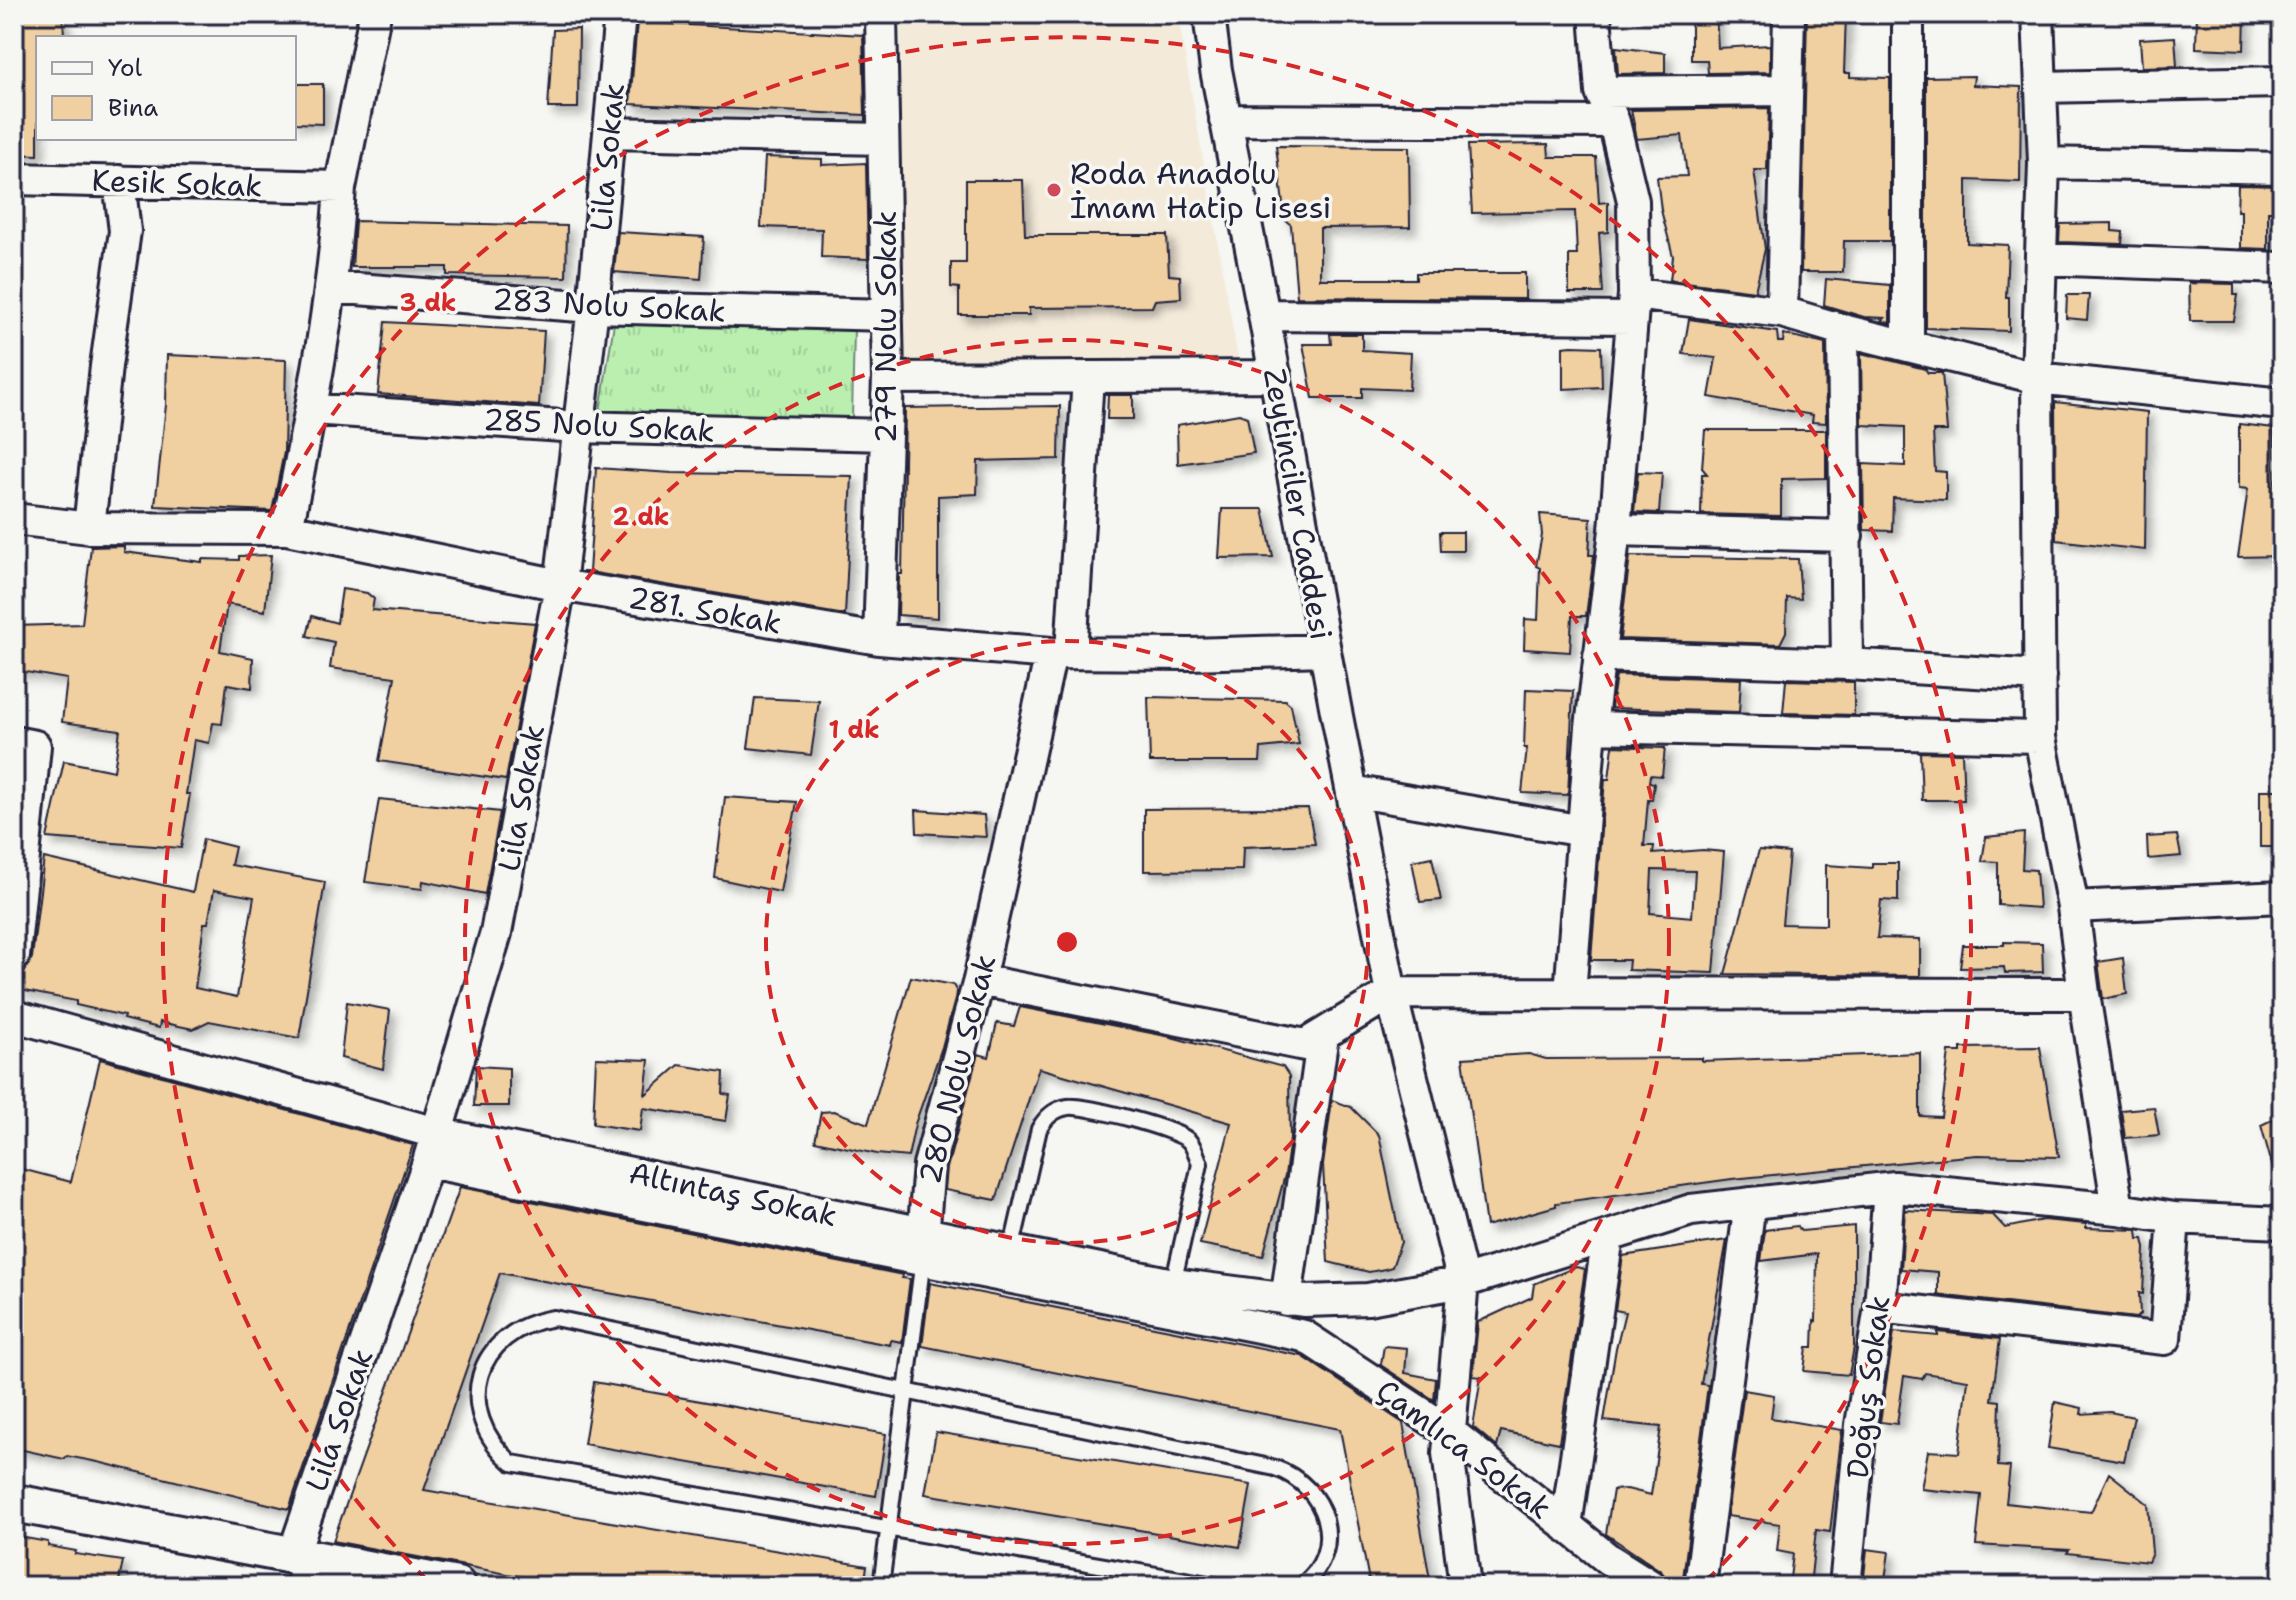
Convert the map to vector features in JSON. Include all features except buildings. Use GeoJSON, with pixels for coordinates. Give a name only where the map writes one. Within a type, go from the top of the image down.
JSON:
{"type":"FeatureCollection","features":[{"type":"Feature","properties":{"kind":"street"},"geometry":{"type":"LineString","coordinates":[[287,529],[331,287],[340,190],[375,14]]}},
{"type":"Feature","properties":{"kind":"street","name":"Lila Sokak"},"geometry":{"type":"LineString","coordinates":[[300,1566],[496,933],[560,585],[593,307],[620,14]]}},
{"type":"Feature","properties":{"kind":"street","name":"279 Nolu Sokak"},"geometry":{"type":"LineString","coordinates":[[879,639],[888,378],[881,14]]}},
{"type":"Feature","properties":{"kind":"street","name":"Zeytinciler Caddesi"},"geometry":{"type":"LineString","coordinates":[[1209,14],[1225,120],[1391,993],[1463,1282],[1448,1453],[1465,1586]]}},
{"type":"Feature","properties":{"kind":"street"},"geometry":{"type":"LineString","coordinates":[[1570,993],[1591,727],[1615,530],[1633,306],[1633,201],[1614,122],[1601,92],[1595,14]]}},
{"type":"Feature","properties":{"kind":"street"},"geometry":{"type":"LineString","coordinates":[[1782,312],[1789,14]]}},
{"type":"Feature","properties":{"kind":"street"},"geometry":{"type":"LineString","coordinates":[[1908,14],[1908,346]]}},
{"type":"Feature","properties":{"kind":"street"},"geometry":{"type":"LineString","coordinates":[[2038,14],[2044,163],[2037,378],[2040,737],[2073,907],[2118,1209]]}},
{"type":"Feature","properties":{"kind":"street"},"geometry":{"type":"LineString","coordinates":[[2041,87],[2282,82]]}},
{"type":"Feature","properties":{"kind":"street"},"geometry":{"type":"LineString","coordinates":[[1601,92],[1787,90]]}},
{"type":"Feature","properties":{"kind":"street"},"geometry":{"type":"LineString","coordinates":[[1225,120],[1614,122]]}},
{"type":"Feature","properties":{"kind":"street"},"geometry":{"type":"LineString","coordinates":[[609,133],[883,139]]}},
{"type":"Feature","properties":{"kind":"street"},"geometry":{"type":"LineString","coordinates":[[2044,163],[2282,168]]}},
{"type":"Feature","properties":{"kind":"street","name":"Kesik Sokak"},"geometry":{"type":"LineString","coordinates":[[14,179],[340,190]]}},
{"type":"Feature","properties":{"kind":"street"},"geometry":{"type":"LineString","coordinates":[[89,528],[106,366],[125,231],[119,181]]}},
{"type":"Feature","properties":{"kind":"street"},"geometry":{"type":"LineString","coordinates":[[2041,259],[2282,268]]}},
{"type":"Feature","properties":{"kind":"street","name":"283 Nolu Sokak"},"geometry":{"type":"LineString","coordinates":[[331,287],[593,307],[887,315]]}},
{"type":"Feature","properties":{"kind":"street"},"geometry":{"type":"LineString","coordinates":[[1264,315],[1633,306],[1782,312],[2037,378],[2282,404]]}},
{"type":"Feature","properties":{"kind":"street"},"geometry":{"type":"LineString","coordinates":[[1843,330],[1847,664]]}},
{"type":"Feature","properties":{"kind":"street"},"geometry":{"type":"LineString","coordinates":[[888,378],[1276,376]]}},
{"type":"Feature","properties":{"kind":"street","name":"280 Nolu Sokak"},"geometry":{"type":"LineString","coordinates":[[922,1246],[929,1165],[1061,653],[1088,377]]}},
{"type":"Feature","properties":{"kind":"street","name":"285 Nolu Sokak"},"geometry":{"type":"LineString","coordinates":[[311,409],[578,427],[886,435]]}},
{"type":"Feature","properties":{"kind":"street","name":"281. Sokak"},"geometry":{"type":"LineString","coordinates":[[14,519],[89,528],[287,529],[560,585],[879,639],[1061,653],[1190,654],[1325,650]]}},
{"type":"Feature","properties":{"kind":"street"},"geometry":{"type":"LineString","coordinates":[[1615,530],[1847,536]]}},
{"type":"Feature","properties":{"kind":"street"},"geometry":{"type":"LineString","coordinates":[[1599,656],[1847,664],[2040,676]]}},
{"type":"Feature","properties":{"kind":"street"},"geometry":{"type":"LineString","coordinates":[[1591,727],[2040,737]]}},
{"type":"Feature","properties":{"kind":"street"},"geometry":{"type":"LineString","coordinates":[[14,742],[35,746],[14,956]]}},
{"type":"Feature","properties":{"kind":"street"},"geometry":{"type":"LineString","coordinates":[[1352,791],[1583,831]]}},
{"type":"Feature","properties":{"kind":"street"},"geometry":{"type":"LineString","coordinates":[[2073,907],[2282,897]]}},
{"type":"Feature","properties":{"kind":"street"},"geometry":{"type":"LineString","coordinates":[[979,980],[1305,1045],[1391,993],[2084,994]]}},
{"type":"Feature","properties":{"kind":"street","name":"Altıntaş Sokak"},"geometry":{"type":"LineString","coordinates":[[14,1016],[432,1147],[922,1246],[1304,1336]]}},
{"type":"Feature","properties":{"kind":"street"},"geometry":{"type":"LineString","coordinates":[[1304,1336],[1296,1300],[1323,1034]]}},
{"type":"Feature","properties":{"kind":"street","name":"Altıntaş Sokak"},"geometry":{"type":"LineString","coordinates":[[922,1246],[1011,1251],[1173,1284],[1296,1300],[1368,1299],[1463,1282],[1691,1210],[1895,1187],[2118,1209],[2174,1218],[2282,1223]]}},
{"type":"Feature","properties":{"kind":"street","name":"Doğuş Sokak"},"geometry":{"type":"LineString","coordinates":[[1845,1586],[1861,1425],[1880,1307],[1889,1188]]}},
{"type":"Feature","properties":{"kind":"street"},"geometry":{"type":"LineString","coordinates":[[1700,1586],[1750,1203]]}},
{"type":"Feature","properties":{"kind":"street"},"geometry":{"type":"LineString","coordinates":[[1880,1307],[2165,1339],[2174,1218]]}},
{"type":"Feature","properties":{"kind":"street"},"geometry":{"type":"LineString","coordinates":[[1566,1526],[1608,1236]]}},
{"type":"Feature","properties":{"kind":"street","name":"Çamlıca Sokak"},"geometry":{"type":"LineString","coordinates":[[1304,1336],[1450,1432],[1608,1559],[1651,1586]]}},
{"type":"Feature","properties":{"kind":"street"},"geometry":{"type":"LineString","coordinates":[[14,1503],[300,1566],[457,1586]]}},
{"type":"Feature","properties":{"kind":"lane"},"geometry":{"type":"LineString","coordinates":[[1011,1251],[1039,1129],[1049,1115],[1077,1107],[1170,1130],[1189,1142],[1196,1152],[1200,1164],[1173,1284]]}},
{"type":"Feature","properties":{"kind":"lane","name":"280 Nolu Sokak"},"geometry":{"type":"LineString","coordinates":[[881,1586],[922,1246]]}},
{"type":"Feature","properties":{"kind":"lane"},"geometry":{"type":"LineString","coordinates":[[1220,1586],[512,1463],[498,1451],[481,1422],[477,1403],[483,1366],[505,1336],[521,1326],[554,1318],[1289,1473],[1313,1493],[1326,1523],[1327,1540],[1323,1556],[1316,1571],[1301,1586]]}},
{"type":"Feature","properties":{"kind":"shaded area","name":"Roda Anadolu İmam Hatip Lisesi"},"geometry":{"type":"Polygon","coordinates":[[[901,14],[1178,16],[1239,364],[896,365],[901,14]]]}},
{"type":"Feature","properties":{"kind":"green space"},"geometry":{"type":"Polygon","coordinates":[[[614,323],[854,328],[852,418],[599,417],[614,323]]]}},
{"type":"Feature","properties":{"kind":"place","name":"Roda Anadolu İmam Hatip Lisesi"},"geometry":{"type":"Point","coordinates":[1054,190]}}]}
